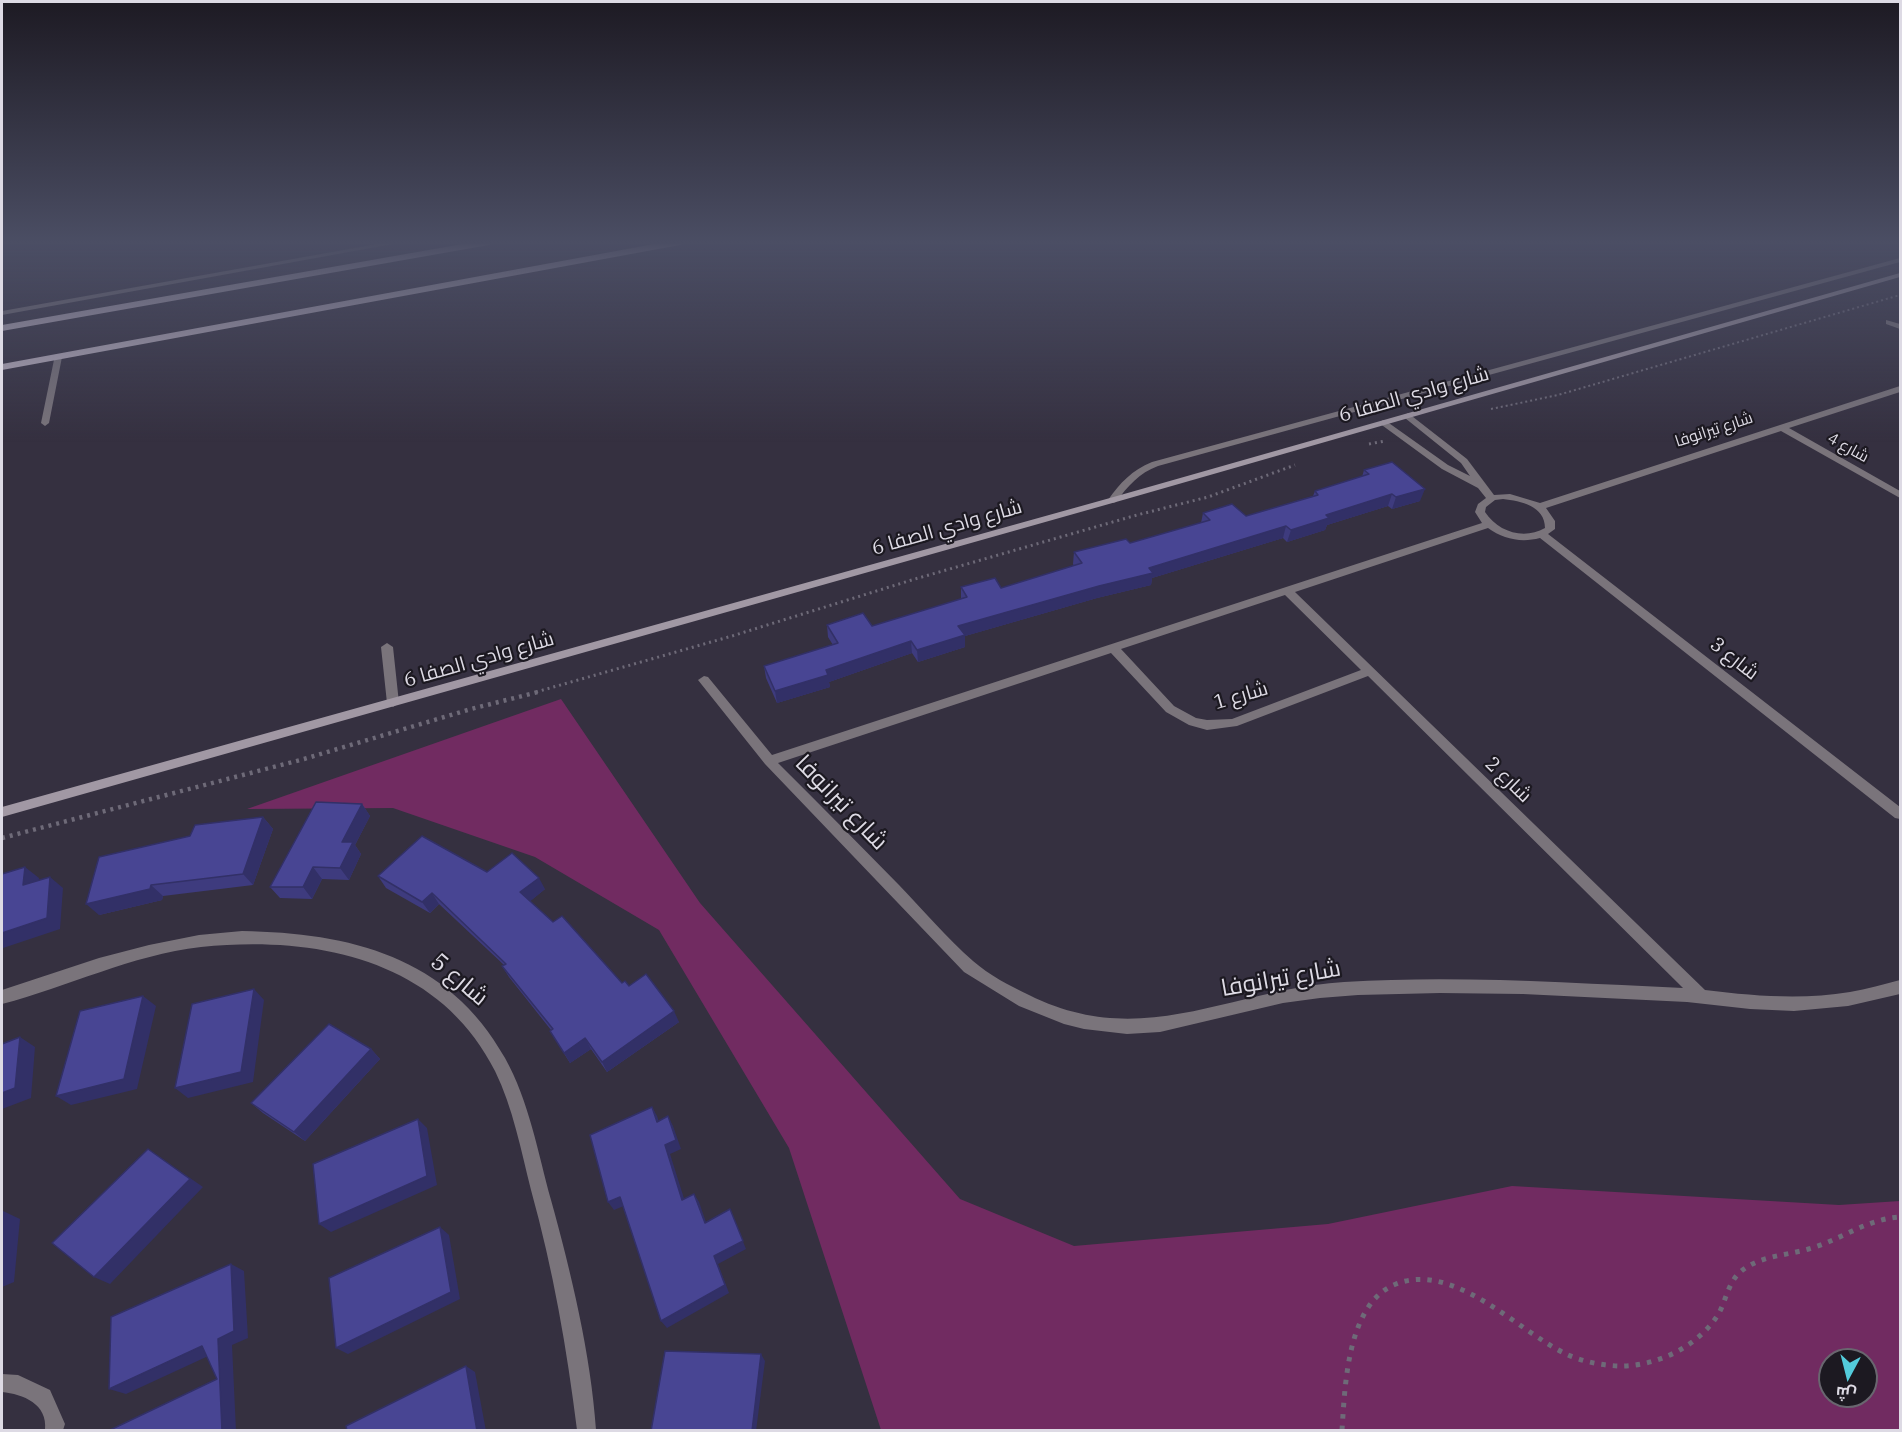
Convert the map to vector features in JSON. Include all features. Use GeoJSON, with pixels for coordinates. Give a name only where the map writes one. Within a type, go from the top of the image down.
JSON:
{"type":"FeatureCollection","features":[{"type":"Feature","properties":{"kind":"main road"},"geometry":{"type":"LineString","coordinates":[[2,328],[111,309]]}},
{"type":"Feature","properties":{"kind":"main road"},"geometry":{"type":"LineString","coordinates":[[2,367],[319,309]]}},
{"type":"Feature","properties":{"kind":"main road","name":"شارع وادي الصفا 6"},"geometry":{"type":"LineString","coordinates":[[2,812],[1113,500],[1782,309]]}},
{"type":"Feature","properties":{"kind":"street"},"geometry":{"type":"LineString","coordinates":[[2,312],[22,309]]}},
{"type":"Feature","properties":{"kind":"street"},"geometry":{"type":"LineString","coordinates":[[1113,500],[1129,478],[1155,464],[1722,309]]}},
{"type":"Feature","properties":{"kind":"street"},"geometry":{"type":"LineString","coordinates":[[1889,322],[1900,327]]}},
{"type":"Feature","properties":{"kind":"street"},"geometry":{"type":"LineString","coordinates":[[45,423],[58,357]]}},
{"type":"Feature","properties":{"kind":"street","name":"شارع تيرانوفا"},"geometry":{"type":"LineString","coordinates":[[1539,507],[1900,389]]}},
{"type":"Feature","properties":{"kind":"street"},"geometry":{"type":"LineString","coordinates":[[1408,416],[1464,461],[1492,498]]}},
{"type":"Feature","properties":{"kind":"street"},"geometry":{"type":"LineString","coordinates":[[1383,423],[1445,467],[1481,486]]}},
{"type":"Feature","properties":{"kind":"street","name":"شارع 4"},"geometry":{"type":"LineString","coordinates":[[1781,428],[1900,495]]}},
{"type":"Feature","properties":{"kind":"street"},"geometry":{"type":"LineString","coordinates":[[1408,440],[1435,436]]}},
{"type":"Feature","properties":{"kind":"street"},"geometry":{"type":"LineString","coordinates":[[1492,498],[1516,498],[1539,507],[1548,514],[1551,522],[1550,529],[1543,535],[1531,537],[1501,532],[1489,524],[1480,512],[1481,506],[1492,498]]}},
{"type":"Feature","properties":{"kind":"street","name":"شارع تيرانوفا"},"geometry":{"type":"LineString","coordinates":[[769,761],[1489,524]]}},
{"type":"Feature","properties":{"kind":"street","name":"شارع 3"},"geometry":{"type":"LineString","coordinates":[[1543,535],[1900,814]]}},
{"type":"Feature","properties":{"kind":"street","name":"شارع 2"},"geometry":{"type":"LineString","coordinates":[[1288,591],[1701,996]]}},
{"type":"Feature","properties":{"kind":"street"},"geometry":{"type":"LineString","coordinates":[[387,646],[393,703]]}},
{"type":"Feature","properties":{"kind":"street","name":"شارع 1"},"geometry":{"type":"LineString","coordinates":[[1113,648],[1170,709],[1193,722],[1207,725],[1233,723],[1369,671]]}},
{"type":"Feature","properties":{"kind":"street","name":"شارع تيرانوفا"},"geometry":{"type":"LineString","coordinates":[[704,680],[769,761],[969,967],[1003,992],[1042,1010],[1084,1023],[1128,1027],[1167,1023],[1303,992],[1356,988],[1412,986],[1701,996],[1759,1004],[1835,1001],[1900,987]]}},
{"type":"Feature","properties":{"kind":"street","name":"شارع 5"},"geometry":{"type":"LineString","coordinates":[[2,997],[134,954],[200,941],[261,937],[319,941],[372,954],[411,971],[446,995],[475,1025],[499,1062],[516,1107],[556,1246],[581,1379],[586,1431]]}},
{"type":"Feature","properties":{"kind":"street"},"geometry":{"type":"LineString","coordinates":[[2,1383],[18,1384],[43,1397],[55,1424],[54,1431]]}},
{"type":"Feature","properties":{"kind":"path"},"geometry":{"type":"LineString","coordinates":[[1483,410],[1553,399],[1598,382],[1852,309]]}},
{"type":"Feature","properties":{"kind":"path"},"geometry":{"type":"LineString","coordinates":[[1360,446],[1408,440]]}},
{"type":"Feature","properties":{"kind":"path"},"geometry":{"type":"LineString","coordinates":[[2,838],[304,759],[471,709],[554,688],[915,579],[1127,517],[1216,494],[1301,463]]}},
{"type":"Feature","properties":{"kind":"path"},"geometry":{"type":"LineString","coordinates":[[1342,1431],[1346,1377],[1352,1343],[1363,1316],[1380,1294],[1395,1285],[1413,1280],[1431,1280],[1452,1286],[1472,1294],[1534,1336],[1567,1354],[1596,1363],[1624,1366],[1650,1362],[1677,1352],[1700,1337],[1717,1316],[1737,1275],[1751,1263],[1773,1256],[1796,1254],[1817,1247],[1865,1223],[1889,1217],[1900,1217]]}},
{"type":"Feature","properties":{"kind":"shaded area"},"geometry":{"type":"Polygon","coordinates":[[[561,699],[700,903],[960,1199],[1074,1246],[1328,1224],[1512,1186],[1839,1205],[1900,1201],[1900,1430],[881,1430],[789,1148],[659,930],[535,857],[393,808],[247,809],[561,699]]]}},
{"type":"Feature","properties":{"kind":"building"},"geometry":{"type":"Polygon","coordinates":[[[1392,462],[1425,489],[1396,497],[1392,494],[1326,515],[1329,518],[1291,530],[1286,526],[1149,568],[1153,573],[958,626],[965,635],[917,650],[911,641],[826,670],[828,675],[775,691],[764,666],[838,643],[827,625],[863,613],[872,626],[967,597],[961,587],[995,578],[1001,588],[1082,563],[1074,552],[1126,539],[1130,543],[1210,520],[1203,513],[1232,504],[1246,516],[1318,495],[1315,491],[1369,474],[1364,470],[1392,462]]]}},
{"type":"Feature","properties":{"kind":"building"},"geometry":{"type":"Polygon","coordinates":[[[316,802],[362,804],[342,842],[353,842],[340,868],[313,867],[303,887],[270,887],[316,802]]]}},
{"type":"Feature","properties":{"kind":"building"},"geometry":{"type":"Polygon","coordinates":[[[263,817],[243,874],[151,885],[150,889],[86,904],[99,857],[190,836],[195,825],[263,817]]]}},
{"type":"Feature","properties":{"kind":"building"},"geometry":{"type":"Polygon","coordinates":[[[422,836],[487,872],[512,853],[539,878],[520,892],[553,922],[562,916],[622,983],[625,981],[629,986],[646,974],[674,1011],[602,1062],[585,1038],[564,1053],[550,1031],[553,1029],[502,966],[506,964],[432,893],[422,902],[378,876],[422,836]]]}},
{"type":"Feature","properties":{"kind":"building"},"geometry":{"type":"Polygon","coordinates":[[[25,867],[23,885],[50,877],[47,918],[2,933],[2,874],[25,867]]]}},
{"type":"Feature","properties":{"kind":"building"},"geometry":{"type":"Polygon","coordinates":[[[254,989],[241,1072],[175,1088],[192,1004],[254,989]]]}},
{"type":"Feature","properties":{"kind":"building"},"geometry":{"type":"Polygon","coordinates":[[[143,996],[124,1079],[56,1096],[80,1011],[143,996]]]}},
{"type":"Feature","properties":{"kind":"building"},"geometry":{"type":"Polygon","coordinates":[[[329,1024],[371,1049],[294,1132],[251,1103],[329,1024]]]}},
{"type":"Feature","properties":{"kind":"building"},"geometry":{"type":"Polygon","coordinates":[[[20,1037],[15,1088],[2,1093],[2,1044],[20,1037]]]}},
{"type":"Feature","properties":{"kind":"building"},"geometry":{"type":"Polygon","coordinates":[[[652,1107],[657,1122],[668,1116],[676,1140],[665,1145],[682,1200],[694,1194],[705,1223],[730,1209],[743,1241],[714,1256],[725,1285],[661,1321],[620,1197],[608,1202],[590,1135],[652,1107]]]}},
{"type":"Feature","properties":{"kind":"building"},"geometry":{"type":"Polygon","coordinates":[[[418,1119],[427,1176],[319,1224],[313,1164],[418,1119]]]}},
{"type":"Feature","properties":{"kind":"building"},"geometry":{"type":"Polygon","coordinates":[[[148,1149],[190,1179],[94,1277],[52,1243],[148,1149]]]}},
{"type":"Feature","properties":{"kind":"building"},"geometry":{"type":"Polygon","coordinates":[[[440,1227],[451,1292],[336,1348],[329,1278],[440,1227]]]}},
{"type":"Feature","properties":{"kind":"building"},"geometry":{"type":"Polygon","coordinates":[[[231,1264],[234,1331],[218,1339],[222,1431],[108,1431],[217,1379],[202,1346],[109,1389],[111,1317],[231,1264]]]}},
{"type":"Feature","properties":{"kind":"building"},"geometry":{"type":"Polygon","coordinates":[[[665,1351],[761,1354],[752,1431],[651,1431],[665,1351]]]}},
{"type":"Feature","properties":{"kind":"building"},"geometry":{"type":"Polygon","coordinates":[[[466,1366],[477,1431],[347,1431],[346,1426],[466,1366]]]}}]}
